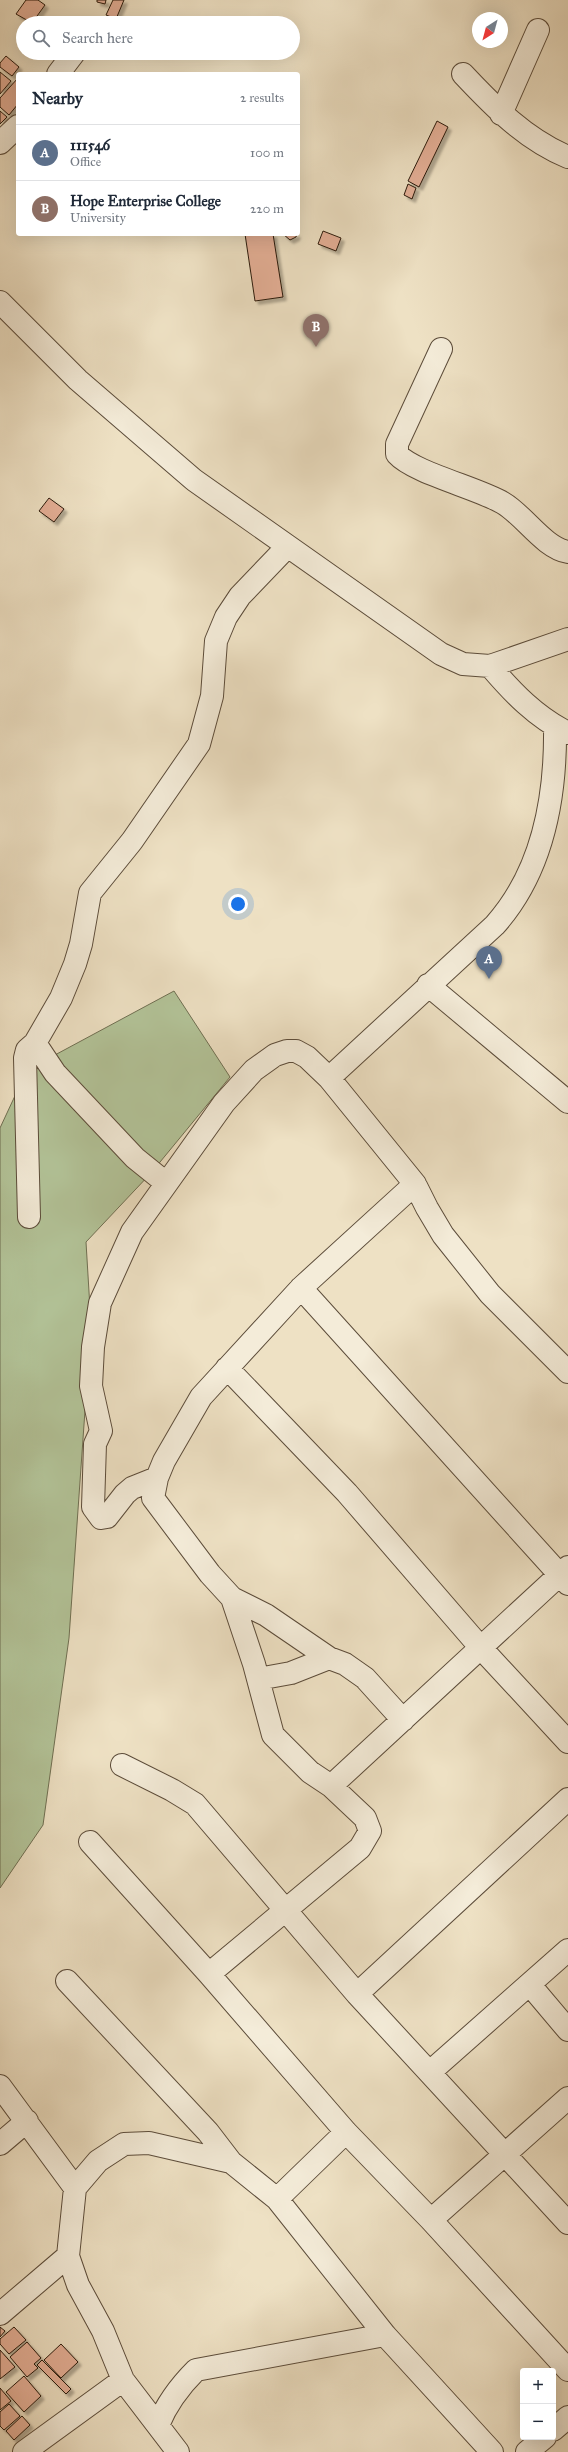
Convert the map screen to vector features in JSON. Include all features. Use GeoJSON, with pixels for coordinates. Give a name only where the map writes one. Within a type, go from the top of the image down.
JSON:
{"type":"FeatureCollection","features":[{"type":"Feature","properties":{"kind":"street"},"geometry":{"type":"LineString","coordinates":[[501,114],[538,30]]}},
{"type":"Feature","properties":{"kind":"street"},"geometry":{"type":"LineString","coordinates":[[60,72],[69,60]]}},
{"type":"Feature","properties":{"kind":"street"},"geometry":{"type":"LineString","coordinates":[[463,74],[501,114],[528,135],[568,157]]}},
{"type":"Feature","properties":{"kind":"street"},"geometry":{"type":"LineString","coordinates":[[0,143],[16,128]]}},
{"type":"Feature","properties":{"kind":"street"},"geometry":{"type":"LineString","coordinates":[[0,302],[78,380],[194,480],[287,547],[441,654],[463,664],[490,666],[568,639]]}},
{"type":"Feature","properties":{"kind":"street"},"geometry":{"type":"LineString","coordinates":[[441,349],[397,444],[398,454],[412,464],[502,502],[550,544],[568,552]]}},
{"type":"Feature","properties":{"kind":"street"},"geometry":{"type":"LineString","coordinates":[[29,1217],[25,1058],[27,1050],[34,1042],[61,998],[75,964],[82,944],[90,893],[132,841],[199,744],[212,696],[216,641],[226,618],[240,596],[287,547]]}},
{"type":"Feature","properties":{"kind":"street"},"geometry":{"type":"LineString","coordinates":[[329,1078],[428,985],[495,925],[510,907],[528,873],[549,812],[555,766],[562,730],[514,694],[490,666]]}},
{"type":"Feature","properties":{"kind":"street"},"geometry":{"type":"LineString","coordinates":[[428,985],[568,1102]]}},
{"type":"Feature","properties":{"kind":"street"},"geometry":{"type":"LineString","coordinates":[[34,1042],[55,1073],[135,1158],[166,1183]]}},
{"type":"Feature","properties":{"kind":"street"},"geometry":{"type":"LineString","coordinates":[[157,1478],[132,1488],[125,1494],[107,1517],[101,1518],[93,1508],[95,1444],[101,1431],[91,1386],[93,1347],[100,1303],[132,1232],[166,1183],[224,1103],[254,1070],[275,1055],[296,1051],[307,1057],[329,1078],[415,1184],[427,1208],[443,1234],[486,1289],[510,1316],[568,1372]]}},
{"type":"Feature","properties":{"kind":"street"},"geometry":{"type":"LineString","coordinates":[[403,1720],[365,1678],[345,1664],[329,1658],[266,1615],[232,1598],[210,1574],[153,1498],[157,1478],[178,1434],[201,1397],[301,1288],[415,1184]]}},
{"type":"Feature","properties":{"kind":"street"},"geometry":{"type":"LineString","coordinates":[[301,1288],[565,1576],[481,1648],[331,1786]]}},
{"type":"Feature","properties":{"kind":"street"},"geometry":{"type":"LineString","coordinates":[[227,1368],[347,1493],[481,1648],[568,1742]]}},
{"type":"Feature","properties":{"kind":"street"},"geometry":{"type":"LineString","coordinates":[[209,1974],[360,1848],[370,1831],[365,1818],[331,1786],[310,1772],[273,1735],[258,1679],[232,1598]]}},
{"type":"Feature","properties":{"kind":"street"},"geometry":{"type":"LineString","coordinates":[[258,1679],[291,1673],[329,1658]]}},
{"type":"Feature","properties":{"kind":"street"},"geometry":{"type":"LineString","coordinates":[[122,1765],[172,1790],[195,1804],[285,1912],[357,1994],[568,2223]]}},
{"type":"Feature","properties":{"kind":"street"},"geometry":{"type":"LineString","coordinates":[[357,1994],[568,1799]]}},
{"type":"Feature","properties":{"kind":"street"},"geometry":{"type":"LineString","coordinates":[[90,1842],[209,1974],[346,2132],[431,2220],[568,2370]]}},
{"type":"Feature","properties":{"kind":"street"},"geometry":{"type":"LineString","coordinates":[[430,2072],[568,1950]]}},
{"type":"Feature","properties":{"kind":"street"},"geometry":{"type":"LineString","coordinates":[[67,1981],[208,2132],[231,2162],[276,2199],[385,2335],[492,2452]]}},
{"type":"Feature","properties":{"kind":"street"},"geometry":{"type":"LineString","coordinates":[[530,1985],[568,2030]]}},
{"type":"Feature","properties":{"kind":"street"},"geometry":{"type":"LineString","coordinates":[[0,2086],[75,2188]]}},
{"type":"Feature","properties":{"kind":"street"},"geometry":{"type":"LineString","coordinates":[[431,2220],[506,2155],[568,2098]]}},
{"type":"Feature","properties":{"kind":"street"},"geometry":{"type":"LineString","coordinates":[[0,2144],[27,2121]]}},
{"type":"Feature","properties":{"kind":"street"},"geometry":{"type":"LineString","coordinates":[[276,2199],[346,2132]]}},
{"type":"Feature","properties":{"kind":"street"},"geometry":{"type":"LineString","coordinates":[[178,2452],[123,2380],[103,2331],[78,2285],[68,2256],[75,2188],[98,2161],[124,2144],[149,2143],[231,2162]]}},
{"type":"Feature","properties":{"kind":"street"},"geometry":{"type":"LineString","coordinates":[[0,2314],[68,2256]]}},
{"type":"Feature","properties":{"kind":"street"},"geometry":{"type":"LineString","coordinates":[[158,2425],[166,2406],[180,2385],[196,2370],[385,2335]]}},
{"type":"Feature","properties":{"kind":"street"},"geometry":{"type":"LineString","coordinates":[[24,2452],[123,2380]]}},
{"type":"Feature","properties":{"kind":"street"},"geometry":{"type":"LineString","coordinates":[[556,2427],[568,2417]]}},
{"type":"Feature","properties":{"kind":"street"},"geometry":{"type":"LineString","coordinates":[[527,2452],[541,2440]]}},
{"type":"Feature","properties":{"kind":"green space"},"geometry":{"type":"Polygon","coordinates":[[[174,991],[230,1077],[151,1173],[86,1242],[91,1325],[69,1638],[43,1825],[0,1888],[0,1128],[27,1070],[174,991]]]}},
{"type":"Feature","properties":{"kind":"building"},"geometry":{"type":"Polygon","coordinates":[[[26,0],[38,0],[45,5],[37,16],[20,16],[16,14],[26,0]]]}},
{"type":"Feature","properties":{"kind":"building"},"geometry":{"type":"Polygon","coordinates":[[[97,0],[106,0],[105,4],[97,2],[97,0]]]}},
{"type":"Feature","properties":{"kind":"building"},"geometry":{"type":"Polygon","coordinates":[[[113,0],[124,0],[117,16],[106,15],[113,0]]]}},
{"type":"Feature","properties":{"kind":"building"},"geometry":{"type":"Polygon","coordinates":[[[6,56],[19,67],[12,76],[0,67],[0,63],[6,56]]]}},
{"type":"Feature","properties":{"kind":"building"},"geometry":{"type":"Polygon","coordinates":[[[0,72],[11,81],[0,94],[0,72]]]}},
{"type":"Feature","properties":{"kind":"building"},"geometry":{"type":"Polygon","coordinates":[[[16,80],[16,106],[9,115],[0,107],[0,98],[16,80]]]}},
{"type":"Feature","properties":{"kind":"building"},"geometry":{"type":"Polygon","coordinates":[[[0,111],[7,117],[0,124],[0,111]]]}},
{"type":"Feature","properties":{"kind":"building"},"geometry":{"type":"Polygon","coordinates":[[[437,121],[448,127],[419,187],[408,181],[437,121]]]}},
{"type":"Feature","properties":{"kind":"building"},"geometry":{"type":"Polygon","coordinates":[[[408,184],[416,188],[412,199],[404,195],[408,184]]]}},
{"type":"Feature","properties":{"kind":"building"},"geometry":{"type":"Polygon","coordinates":[[[323,231],[341,238],[336,251],[318,244],[323,231]]]}},
{"type":"Feature","properties":{"kind":"building"},"geometry":{"type":"Polygon","coordinates":[[[245,236],[273,236],[283,297],[255,301],[245,236]]]}},
{"type":"Feature","properties":{"kind":"building"},"geometry":{"type":"Polygon","coordinates":[[[285,236],[296,236],[296,237],[290,240],[285,236]]]}},
{"type":"Feature","properties":{"kind":"building"},"geometry":{"type":"Polygon","coordinates":[[[49,498],[64,509],[54,522],[39,511],[49,498]]]}},
{"type":"Feature","properties":{"kind":"building"},"geometry":{"type":"Polygon","coordinates":[[[0,2327],[5,2331],[0,2337],[0,2327]]]}},
{"type":"Feature","properties":{"kind":"building"},"geometry":{"type":"Polygon","coordinates":[[[14,2327],[26,2340],[9,2354],[0,2344],[0,2339],[14,2327]]]}},
{"type":"Feature","properties":{"kind":"building"},"geometry":{"type":"Polygon","coordinates":[[[27,2342],[41,2358],[34,2364],[38,2368],[27,2377],[10,2357],[27,2342]]]}},
{"type":"Feature","properties":{"kind":"building"},"geometry":{"type":"Polygon","coordinates":[[[61,2344],[78,2362],[61,2378],[44,2360],[61,2344]]]}},
{"type":"Feature","properties":{"kind":"building"},"geometry":{"type":"Polygon","coordinates":[[[0,2350],[15,2367],[0,2379],[0,2350]]]}},
{"type":"Feature","properties":{"kind":"building"},"geometry":{"type":"Polygon","coordinates":[[[42,2360],[71,2389],[66,2394],[37,2365],[42,2360]]]}},
{"type":"Feature","properties":{"kind":"building"},"geometry":{"type":"Polygon","coordinates":[[[24,2376],[41,2396],[24,2412],[6,2392],[24,2376]]]}},
{"type":"Feature","properties":{"kind":"building"},"geometry":{"type":"Polygon","coordinates":[[[0,2388],[11,2401],[0,2410],[0,2388]]]}},
{"type":"Feature","properties":{"kind":"building"},"geometry":{"type":"Polygon","coordinates":[[[9,2404],[20,2416],[4,2430],[0,2426],[0,2412],[9,2404]]]}},
{"type":"Feature","properties":{"kind":"building"},"geometry":{"type":"Polygon","coordinates":[[[22,2416],[30,2425],[14,2440],[6,2431],[22,2416]]]}},
{"type":"Feature","properties":{"kind":"place","name":"Hope Enterprise College"},"geometry":{"type":"Point","coordinates":[316,347]}},
{"type":"Feature","properties":{"kind":"place","name":"111546"},"geometry":{"type":"Point","coordinates":[489,979]}}]}
